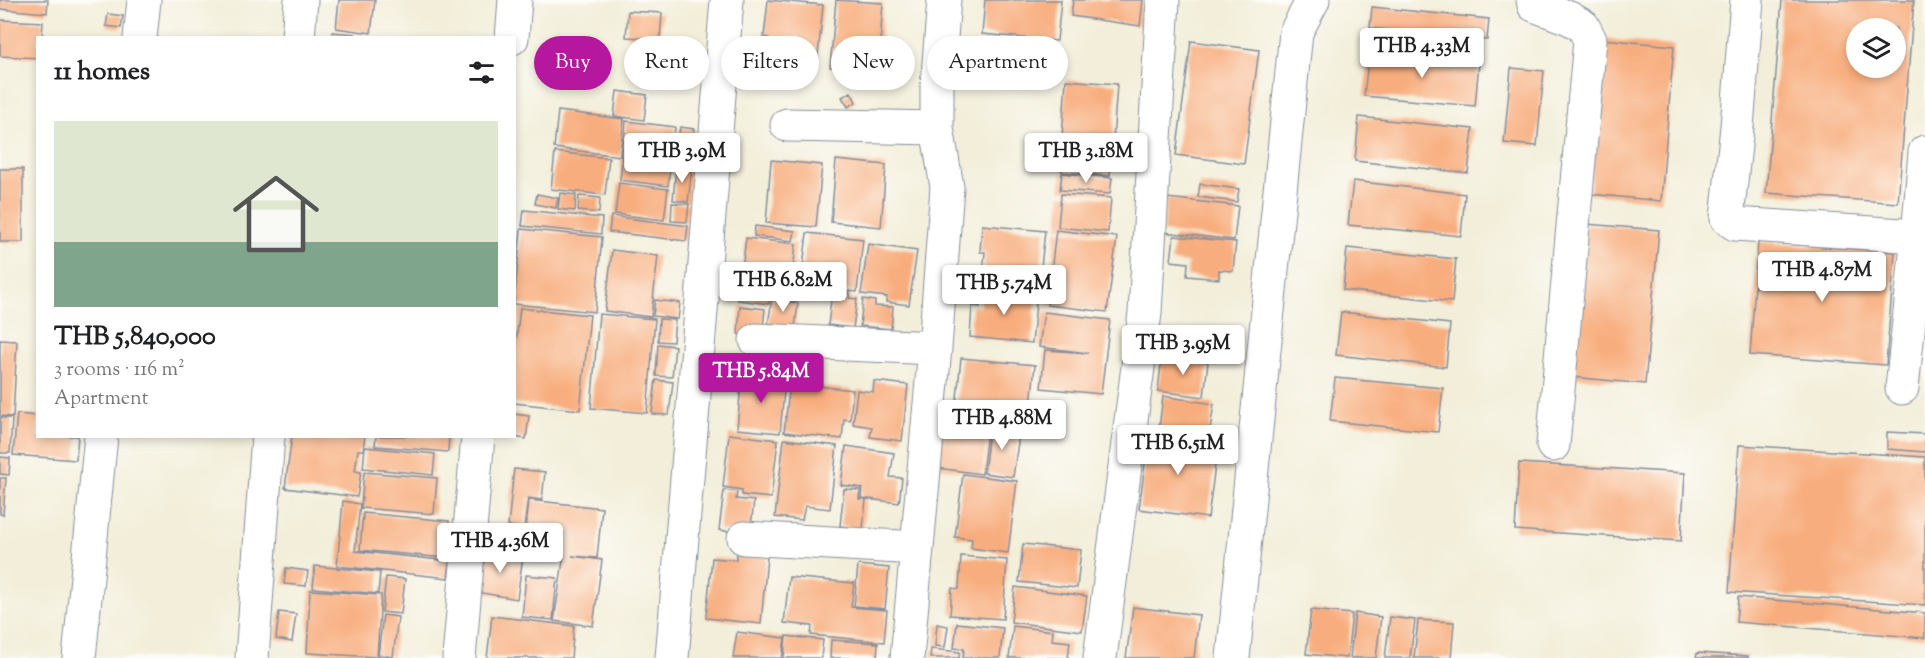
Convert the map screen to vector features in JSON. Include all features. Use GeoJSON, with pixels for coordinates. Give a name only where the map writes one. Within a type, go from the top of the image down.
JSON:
{"type":"FeatureCollection","features":[{"type":"Feature","properties":{"kind":"street"},"geometry":{"type":"LineString","coordinates":[[140,36],[144,0]]}},
{"type":"Feature","properties":{"kind":"street"},"geometry":{"type":"LineString","coordinates":[[298,36],[301,0]]}},
{"type":"Feature","properties":{"kind":"street"},"geometry":{"type":"LineString","coordinates":[[512,36],[515,0]]}},
{"type":"Feature","properties":{"kind":"street"},"geometry":{"type":"LineString","coordinates":[[672,658],[727,0]]}},
{"type":"Feature","properties":{"kind":"street"},"geometry":{"type":"LineString","coordinates":[[907,658],[947,187],[937,128],[937,88],[944,0]]}},
{"type":"Feature","properties":{"kind":"street"},"geometry":{"type":"LineString","coordinates":[[1100,658],[1145,313],[1162,0]]}},
{"type":"Feature","properties":{"kind":"street"},"geometry":{"type":"LineString","coordinates":[[1233,658],[1296,32],[1313,0]]}},
{"type":"Feature","properties":{"kind":"street"},"geometry":{"type":"LineString","coordinates":[[1533,0],[1534,5],[1569,18],[1583,26],[1590,40],[1553,445]]}},
{"type":"Feature","properties":{"kind":"street"},"geometry":{"type":"LineString","coordinates":[[1747,0],[1727,218],[1735,224],[1918,236]]}},
{"type":"Feature","properties":{"kind":"street"},"geometry":{"type":"LineString","coordinates":[[787,125],[937,128]]}},
{"type":"Feature","properties":{"kind":"street"},"geometry":{"type":"LineString","coordinates":[[1902,388],[1925,152]]}},
{"type":"Feature","properties":{"kind":"street"},"geometry":{"type":"LineString","coordinates":[[756,340],[935,348]]}},
{"type":"Feature","properties":{"kind":"street"},"geometry":{"type":"LineString","coordinates":[[79,658],[101,438]]}},
{"type":"Feature","properties":{"kind":"street"},"geometry":{"type":"LineString","coordinates":[[252,658],[268,438]]}},
{"type":"Feature","properties":{"kind":"street"},"geometry":{"type":"LineString","coordinates":[[459,658],[478,438]]}},
{"type":"Feature","properties":{"kind":"street"},"geometry":{"type":"LineString","coordinates":[[744,538],[917,548]]}},
{"type":"Feature","properties":{"kind":"building"},"geometry":{"type":"Polygon","coordinates":[[[0,0],[48,0],[47,13],[0,9],[0,0]]]}},
{"type":"Feature","properties":{"kind":"building"},"geometry":{"type":"Polygon","coordinates":[[[339,0],[375,0],[371,33],[336,28],[339,0]]]}},
{"type":"Feature","properties":{"kind":"building"},"geometry":{"type":"Polygon","coordinates":[[[768,0],[823,5],[819,46],[819,36],[764,36],[768,0]]]}},
{"type":"Feature","properties":{"kind":"building"},"geometry":{"type":"Polygon","coordinates":[[[836,0],[883,3],[881,36],[833,36],[836,0]]]}},
{"type":"Feature","properties":{"kind":"building"},"geometry":{"type":"Polygon","coordinates":[[[985,0],[1061,0],[1057,36],[982,34],[985,0]]]}},
{"type":"Feature","properties":{"kind":"building"},"geometry":{"type":"Polygon","coordinates":[[[1073,0],[1143,0],[1140,26],[1071,16],[1073,0]]]}},
{"type":"Feature","properties":{"kind":"building"},"geometry":{"type":"Polygon","coordinates":[[[1782,0],[1914,0],[1898,203],[1766,193],[1782,0]]]}},
{"type":"Feature","properties":{"kind":"building"},"geometry":{"type":"Polygon","coordinates":[[[1372,7],[1489,19],[1487,40],[1370,28],[1372,7]]]}},
{"type":"Feature","properties":{"kind":"building"},"geometry":{"type":"Polygon","coordinates":[[[628,11],[662,13],[660,36],[626,36],[628,11]]]}},
{"type":"Feature","properties":{"kind":"building"},"geometry":{"type":"Polygon","coordinates":[[[108,14],[123,16],[121,28],[106,26],[108,14]]]}},
{"type":"Feature","properties":{"kind":"building"},"geometry":{"type":"Polygon","coordinates":[[[0,20],[43,22],[42,36],[36,36],[36,58],[0,56],[0,20]]]}},
{"type":"Feature","properties":{"kind":"building"},"geometry":{"type":"Polygon","coordinates":[[[332,32],[355,34],[355,36],[331,36],[332,32]]]}},
{"type":"Feature","properties":{"kind":"building"},"geometry":{"type":"Polygon","coordinates":[[[1603,39],[1674,46],[1661,201],[1590,194],[1603,39]]]}},
{"type":"Feature","properties":{"kind":"building"},"geometry":{"type":"Polygon","coordinates":[[[1191,41],[1259,50],[1244,164],[1176,155],[1191,41]]]}},
{"type":"Feature","properties":{"kind":"building"},"geometry":{"type":"Polygon","coordinates":[[[1369,52],[1479,63],[1475,106],[1364,96],[1369,52]]]}},
{"type":"Feature","properties":{"kind":"building"},"geometry":{"type":"Polygon","coordinates":[[[1511,68],[1544,71],[1537,146],[1504,143],[1511,68]]]}},
{"type":"Feature","properties":{"kind":"building"},"geometry":{"type":"Polygon","coordinates":[[[1068,80],[1117,84],[1112,155],[1061,152],[1068,80]]]}},
{"type":"Feature","properties":{"kind":"building"},"geometry":{"type":"Polygon","coordinates":[[[617,91],[647,95],[644,120],[614,116],[617,91]]]}},
{"type":"Feature","properties":{"kind":"building"},"geometry":{"type":"Polygon","coordinates":[[[851,92],[856,102],[848,107],[842,97],[851,92]]]}},
{"type":"Feature","properties":{"kind":"building"},"geometry":{"type":"Polygon","coordinates":[[[558,111],[624,119],[620,156],[554,148],[558,111]]]}},
{"type":"Feature","properties":{"kind":"building"},"geometry":{"type":"Polygon","coordinates":[[[1359,117],[1473,129],[1468,173],[1355,161],[1359,117]]]}},
{"type":"Feature","properties":{"kind":"building"},"geometry":{"type":"Polygon","coordinates":[[[626,121],[675,127],[668,186],[620,180],[626,121]]]}},
{"type":"Feature","properties":{"kind":"building"},"geometry":{"type":"Polygon","coordinates":[[[680,127],[694,129],[691,158],[676,156],[680,127]]]}},
{"type":"Feature","properties":{"kind":"building"},"geometry":{"type":"Polygon","coordinates":[[[555,152],[609,158],[605,195],[551,189],[555,152]]]}},
{"type":"Feature","properties":{"kind":"building"},"geometry":{"type":"Polygon","coordinates":[[[1064,154],[1111,158],[1110,176],[1062,172],[1064,154]]]}},
{"type":"Feature","properties":{"kind":"building"},"geometry":{"type":"Polygon","coordinates":[[[771,160],[822,165],[816,227],[766,223],[771,160]]]}},
{"type":"Feature","properties":{"kind":"building"},"geometry":{"type":"Polygon","coordinates":[[[836,160],[886,165],[881,227],[831,222],[836,160]]]}},
{"type":"Feature","properties":{"kind":"building"},"geometry":{"type":"Polygon","coordinates":[[[676,167],[692,168],[688,202],[673,200],[676,167]]]}},
{"type":"Feature","properties":{"kind":"building"},"geometry":{"type":"Polygon","coordinates":[[[0,169],[23,169],[23,242],[0,242],[0,169]]]}},
{"type":"Feature","properties":{"kind":"building"},"geometry":{"type":"Polygon","coordinates":[[[1062,173],[1112,178],[1110,194],[1060,190],[1062,173]]]}},
{"type":"Feature","properties":{"kind":"building"},"geometry":{"type":"Polygon","coordinates":[[[1353,181],[1465,194],[1461,236],[1348,225],[1353,181]]]}},
{"type":"Feature","properties":{"kind":"building"},"geometry":{"type":"Polygon","coordinates":[[[619,183],[668,189],[664,220],[615,214],[619,183]]]}},
{"type":"Feature","properties":{"kind":"building"},"geometry":{"type":"Polygon","coordinates":[[[1200,184],[1239,189],[1237,202],[1198,197],[1200,184]]]}},
{"type":"Feature","properties":{"kind":"building"},"geometry":{"type":"Polygon","coordinates":[[[560,193],[576,195],[575,211],[558,209],[560,193]]]}},
{"type":"Feature","properties":{"kind":"building"},"geometry":{"type":"Polygon","coordinates":[[[537,194],[558,198],[556,208],[535,204],[537,194]]]}},
{"type":"Feature","properties":{"kind":"building"},"geometry":{"type":"Polygon","coordinates":[[[1061,194],[1111,198],[1108,232],[1058,227],[1061,194]]]}},
{"type":"Feature","properties":{"kind":"building"},"geometry":{"type":"Polygon","coordinates":[[[579,196],[600,198],[599,213],[578,211],[579,196]]]}},
{"type":"Feature","properties":{"kind":"building"},"geometry":{"type":"Polygon","coordinates":[[[1167,198],[1238,206],[1234,240],[1163,232],[1167,198]]]}},
{"type":"Feature","properties":{"kind":"building"},"geometry":{"type":"Polygon","coordinates":[[[672,203],[689,204],[687,222],[671,221],[672,203]]]}},
{"type":"Feature","properties":{"kind":"building"},"geometry":{"type":"Polygon","coordinates":[[[524,210],[602,218],[601,234],[522,226],[524,210]]]}},
{"type":"Feature","properties":{"kind":"building"},"geometry":{"type":"Polygon","coordinates":[[[611,216],[688,226],[686,241],[609,232],[611,216]]]}},
{"type":"Feature","properties":{"kind":"building"},"geometry":{"type":"Polygon","coordinates":[[[1586,224],[1659,230],[1645,384],[1572,377],[1586,224]]]}},
{"type":"Feature","properties":{"kind":"building"},"geometry":{"type":"Polygon","coordinates":[[[982,225],[1045,231],[1040,276],[1030,275],[1028,291],[988,287],[990,272],[983,272],[985,252],[980,252],[982,225]]]}},
{"type":"Feature","properties":{"kind":"building"},"geometry":{"type":"Polygon","coordinates":[[[755,226],[795,231],[793,241],[754,236],[755,226]]]}},
{"type":"Feature","properties":{"kind":"building"},"geometry":{"type":"Polygon","coordinates":[[[521,229],[602,237],[595,312],[516,304],[521,229]]]}},
{"type":"Feature","properties":{"kind":"building"},"geometry":{"type":"Polygon","coordinates":[[[1056,230],[1117,237],[1107,312],[1047,305],[1056,230]]]}},
{"type":"Feature","properties":{"kind":"building"},"geometry":{"type":"Polygon","coordinates":[[[807,233],[863,239],[857,292],[801,285],[807,233]]]}},
{"type":"Feature","properties":{"kind":"building"},"geometry":{"type":"Polygon","coordinates":[[[1174,236],[1236,242],[1233,271],[1219,270],[1219,279],[1187,276],[1188,263],[1171,261],[1174,236]]]}},
{"type":"Feature","properties":{"kind":"building"},"geometry":{"type":"Polygon","coordinates":[[[746,238],[796,244],[790,298],[770,296],[769,304],[738,300],[746,238]]]}},
{"type":"Feature","properties":{"kind":"building"},"geometry":{"type":"Polygon","coordinates":[[[1758,242],[1895,252],[1886,365],[1750,355],[1758,242]]]}},
{"type":"Feature","properties":{"kind":"building"},"geometry":{"type":"Polygon","coordinates":[[[868,244],[917,251],[909,305],[886,302],[887,297],[861,294],[868,244]]]}},
{"type":"Feature","properties":{"kind":"building"},"geometry":{"type":"Polygon","coordinates":[[[1347,248],[1456,259],[1452,302],[1343,290],[1347,248]]]}},
{"type":"Feature","properties":{"kind":"building"},"geometry":{"type":"Polygon","coordinates":[[[612,250],[658,256],[651,317],[605,311],[612,250]]]}},
{"type":"Feature","properties":{"kind":"building"},"geometry":{"type":"Polygon","coordinates":[[[982,289],[1037,294],[1032,343],[970,337],[972,306],[980,307],[982,289]]]}},
{"type":"Feature","properties":{"kind":"building"},"geometry":{"type":"Polygon","coordinates":[[[832,292],[850,294],[849,298],[857,299],[853,328],[828,325],[832,292]]]}},
{"type":"Feature","properties":{"kind":"building"},"geometry":{"type":"Polygon","coordinates":[[[772,299],[798,303],[795,327],[768,324],[772,299]]]}},
{"type":"Feature","properties":{"kind":"building"},"geometry":{"type":"Polygon","coordinates":[[[863,299],[875,301],[875,306],[893,307],[891,329],[860,326],[863,299]]]}},
{"type":"Feature","properties":{"kind":"building"},"geometry":{"type":"Polygon","coordinates":[[[655,300],[680,303],[678,319],[653,316],[655,300]]]}},
{"type":"Feature","properties":{"kind":"building"},"geometry":{"type":"Polygon","coordinates":[[[740,306],[765,309],[762,336],[738,334],[740,306]]]}},
{"type":"Feature","properties":{"kind":"building"},"geometry":{"type":"Polygon","coordinates":[[[520,308],[590,315],[580,410],[516,403],[516,343],[520,308]]]}},
{"type":"Feature","properties":{"kind":"building"},"geometry":{"type":"Polygon","coordinates":[[[1044,312],[1110,320],[1101,394],[1041,388],[1045,350],[1088,353],[1039,347],[1044,312]]]}},
{"type":"Feature","properties":{"kind":"building"},"geometry":{"type":"Polygon","coordinates":[[[1341,312],[1450,324],[1446,367],[1336,355],[1341,312]]]}},
{"type":"Feature","properties":{"kind":"building"},"geometry":{"type":"Polygon","coordinates":[[[599,314],[655,319],[647,413],[591,408],[599,314]]]}},
{"type":"Feature","properties":{"kind":"building"},"geometry":{"type":"Polygon","coordinates":[[[659,319],[675,320],[673,342],[658,341],[659,319]]]}},
{"type":"Feature","properties":{"kind":"building"},"geometry":{"type":"Polygon","coordinates":[[[0,340],[17,341],[13,417],[0,416],[0,340]]]}},
{"type":"Feature","properties":{"kind":"building"},"geometry":{"type":"Polygon","coordinates":[[[658,344],[675,346],[672,377],[656,376],[658,344]]]}},
{"type":"Feature","properties":{"kind":"building"},"geometry":{"type":"Polygon","coordinates":[[[1162,356],[1208,362],[1204,397],[1158,391],[1162,356]]]}},
{"type":"Feature","properties":{"kind":"building"},"geometry":{"type":"Polygon","coordinates":[[[961,358],[1035,365],[1029,425],[955,418],[961,358]]]}},
{"type":"Feature","properties":{"kind":"building"},"geometry":{"type":"Polygon","coordinates":[[[742,372],[767,375],[766,379],[785,381],[780,433],[737,429],[742,372]]]}},
{"type":"Feature","properties":{"kind":"building"},"geometry":{"type":"Polygon","coordinates":[[[1335,378],[1443,388],[1438,432],[1330,421],[1335,378]]]}},
{"type":"Feature","properties":{"kind":"building"},"geometry":{"type":"Polygon","coordinates":[[[656,380],[673,382],[669,415],[652,414],[656,380]]]}},
{"type":"Feature","properties":{"kind":"building"},"geometry":{"type":"Polygon","coordinates":[[[874,381],[908,385],[902,441],[870,437],[872,427],[853,424],[857,390],[873,392],[874,381]]]}},
{"type":"Feature","properties":{"kind":"building"},"geometry":{"type":"Polygon","coordinates":[[[790,383],[853,390],[850,420],[844,419],[842,439],[784,432],[790,383]]]}},
{"type":"Feature","properties":{"kind":"building"},"geometry":{"type":"Polygon","coordinates":[[[1163,396],[1214,404],[1209,436],[1159,428],[1163,396]]]}},
{"type":"Feature","properties":{"kind":"building"},"geometry":{"type":"Polygon","coordinates":[[[17,414],[36,416],[36,438],[78,438],[76,460],[13,455],[17,414]]]}},
{"type":"Feature","properties":{"kind":"building"},"geometry":{"type":"Polygon","coordinates":[[[516,414],[529,416],[526,439],[516,437],[516,414]]]}},
{"type":"Feature","properties":{"kind":"building"},"geometry":{"type":"Polygon","coordinates":[[[0,418],[12,418],[10,453],[0,453],[0,418]]]}},
{"type":"Feature","properties":{"kind":"building"},"geometry":{"type":"Polygon","coordinates":[[[943,418],[988,424],[982,474],[937,468],[943,418]]]}},
{"type":"Feature","properties":{"kind":"building"},"geometry":{"type":"Polygon","coordinates":[[[990,425],[1020,429],[1013,477],[984,473],[990,425]]]}},
{"type":"Feature","properties":{"kind":"building"},"geometry":{"type":"Polygon","coordinates":[[[1887,432],[1925,434],[1925,452],[1887,449],[1887,432]]]}},
{"type":"Feature","properties":{"kind":"building"},"geometry":{"type":"Polygon","coordinates":[[[1149,433],[1218,443],[1208,518],[1139,509],[1149,433]]]}},
{"type":"Feature","properties":{"kind":"building"},"geometry":{"type":"Polygon","coordinates":[[[729,434],[778,440],[771,498],[742,495],[742,490],[723,487],[729,434]]]}},
{"type":"Feature","properties":{"kind":"building"},"geometry":{"type":"Polygon","coordinates":[[[292,438],[365,438],[363,450],[358,450],[355,471],[361,472],[357,497],[285,488],[292,438]]]}},
{"type":"Feature","properties":{"kind":"building"},"geometry":{"type":"Polygon","coordinates":[[[376,438],[449,438],[448,452],[375,446],[376,438]]]}},
{"type":"Feature","properties":{"kind":"building"},"geometry":{"type":"Polygon","coordinates":[[[784,439],[837,446],[830,509],[805,506],[802,520],[775,517],[784,439]]]}},
{"type":"Feature","properties":{"kind":"building"},"geometry":{"type":"Polygon","coordinates":[[[1739,445],[1925,457],[1925,605],[1729,592],[1739,445]]]}},
{"type":"Feature","properties":{"kind":"building"},"geometry":{"type":"Polygon","coordinates":[[[846,446],[894,453],[890,477],[902,478],[899,503],[861,498],[862,488],[841,485],[846,446]]]}},
{"type":"Feature","properties":{"kind":"building"},"geometry":{"type":"Polygon","coordinates":[[[365,447],[435,454],[433,475],[363,468],[365,447]]]}},
{"type":"Feature","properties":{"kind":"building"},"geometry":{"type":"Polygon","coordinates":[[[0,457],[10,458],[9,475],[0,474],[0,457]]]}},
{"type":"Feature","properties":{"kind":"building"},"geometry":{"type":"Polygon","coordinates":[[[1519,463],[1685,473],[1681,541],[1515,530],[1519,463]]]}},
{"type":"Feature","properties":{"kind":"building"},"geometry":{"type":"Polygon","coordinates":[[[514,469],[545,472],[542,500],[528,498],[524,528],[508,526],[514,469]]]}},
{"type":"Feature","properties":{"kind":"building"},"geometry":{"type":"Polygon","coordinates":[[[364,472],[437,478],[434,514],[361,508],[364,472]]]}},
{"type":"Feature","properties":{"kind":"building"},"geometry":{"type":"Polygon","coordinates":[[[963,474],[1017,481],[1008,553],[971,548],[972,539],[955,537],[963,474]]]}},
{"type":"Feature","properties":{"kind":"building"},"geometry":{"type":"Polygon","coordinates":[[[0,478],[6,478],[3,515],[0,514],[0,478]]]}},
{"type":"Feature","properties":{"kind":"building"},"geometry":{"type":"Polygon","coordinates":[[[844,489],[860,490],[859,499],[866,499],[863,529],[840,526],[844,489]]]}},
{"type":"Feature","properties":{"kind":"building"},"geometry":{"type":"Polygon","coordinates":[[[724,490],[737,492],[736,499],[754,501],[750,534],[719,530],[724,490]]]}},
{"type":"Feature","properties":{"kind":"building"},"geometry":{"type":"Polygon","coordinates":[[[529,500],[602,508],[597,558],[572,556],[602,560],[593,626],[554,621],[564,554],[524,550],[529,500]]]}},
{"type":"Feature","properties":{"kind":"building"},"geometry":{"type":"Polygon","coordinates":[[[343,501],[360,504],[355,551],[450,561],[448,578],[337,566],[343,501]]]}},
{"type":"Feature","properties":{"kind":"building"},"geometry":{"type":"Polygon","coordinates":[[[363,513],[449,521],[446,558],[360,550],[363,513]]]}},
{"type":"Feature","properties":{"kind":"building"},"geometry":{"type":"Polygon","coordinates":[[[738,544],[768,546],[761,624],[706,618],[712,558],[736,560],[738,544]]]}},
{"type":"Feature","properties":{"kind":"building"},"geometry":{"type":"Polygon","coordinates":[[[1023,544],[1081,550],[1077,588],[1019,582],[1023,544]]]}},
{"type":"Feature","properties":{"kind":"building"},"geometry":{"type":"Polygon","coordinates":[[[482,550],[523,556],[517,599],[476,592],[482,550]]]}},
{"type":"Feature","properties":{"kind":"building"},"geometry":{"type":"Polygon","coordinates":[[[961,556],[1007,560],[1003,619],[950,615],[952,588],[959,589],[961,556]]]}},
{"type":"Feature","properties":{"kind":"building"},"geometry":{"type":"Polygon","coordinates":[[[858,565],[889,568],[885,609],[854,606],[858,565]]]}},
{"type":"Feature","properties":{"kind":"building"},"geometry":{"type":"Polygon","coordinates":[[[315,566],[380,572],[378,594],[313,588],[315,566]]]}},
{"type":"Feature","properties":{"kind":"building"},"geometry":{"type":"Polygon","coordinates":[[[286,568],[308,571],[306,586],[284,584],[286,568]]]}},
{"type":"Feature","properties":{"kind":"building"},"geometry":{"type":"Polygon","coordinates":[[[526,575],[557,578],[553,620],[522,617],[526,575]]]}},
{"type":"Feature","properties":{"kind":"building"},"geometry":{"type":"Polygon","coordinates":[[[386,577],[405,579],[401,614],[382,612],[386,577]]]}},
{"type":"Feature","properties":{"kind":"building"},"geometry":{"type":"Polygon","coordinates":[[[789,577],[854,583],[851,607],[887,610],[884,642],[811,635],[812,626],[784,623],[789,577]]]}},
{"type":"Feature","properties":{"kind":"building"},"geometry":{"type":"Polygon","coordinates":[[[1015,587],[1087,596],[1082,631],[1011,622],[1015,587]]]}},
{"type":"Feature","properties":{"kind":"building"},"geometry":{"type":"Polygon","coordinates":[[[310,590],[381,595],[377,657],[307,653],[310,590]]]}},
{"type":"Feature","properties":{"kind":"building"},"geometry":{"type":"Polygon","coordinates":[[[1738,597],[1925,613],[1925,638],[1736,622],[1738,597]]]}},
{"type":"Feature","properties":{"kind":"building"},"geometry":{"type":"Polygon","coordinates":[[[1133,607],[1199,615],[1194,658],[1126,658],[1133,607]]]}},
{"type":"Feature","properties":{"kind":"building"},"geometry":{"type":"Polygon","coordinates":[[[1311,610],[1352,614],[1347,658],[1306,654],[1311,610]]]}},
{"type":"Feature","properties":{"kind":"building"},"geometry":{"type":"Polygon","coordinates":[[[279,612],[296,614],[292,642],[276,639],[279,612]]]}},
{"type":"Feature","properties":{"kind":"building"},"geometry":{"type":"Polygon","coordinates":[[[1355,613],[1381,617],[1376,658],[1350,658],[1355,613]]]}},
{"type":"Feature","properties":{"kind":"building"},"geometry":{"type":"Polygon","coordinates":[[[383,615],[398,617],[393,657],[378,655],[383,615]]]}},
{"type":"Feature","properties":{"kind":"building"},"geometry":{"type":"Polygon","coordinates":[[[492,616],[574,626],[571,658],[487,658],[492,616]]]}},
{"type":"Feature","properties":{"kind":"building"},"geometry":{"type":"Polygon","coordinates":[[[1390,617],[1415,620],[1410,658],[1385,658],[1390,617]]]}},
{"type":"Feature","properties":{"kind":"building"},"geometry":{"type":"Polygon","coordinates":[[[1418,620],[1454,622],[1451,658],[1414,658],[1418,620]]]}},
{"type":"Feature","properties":{"kind":"building"},"geometry":{"type":"Polygon","coordinates":[[[957,623],[1003,628],[1000,658],[963,658],[964,649],[954,648],[957,623]]]}},
{"type":"Feature","properties":{"kind":"building"},"geometry":{"type":"Polygon","coordinates":[[[937,624],[948,626],[945,647],[935,646],[937,624]]]}},
{"type":"Feature","properties":{"kind":"building"},"geometry":{"type":"Polygon","coordinates":[[[1013,626],[1053,631],[1052,640],[1070,642],[1068,658],[1009,658],[1013,626]]]}},
{"type":"Feature","properties":{"kind":"building"},"geometry":{"type":"Polygon","coordinates":[[[737,632],[785,638],[782,658],[733,658],[737,632]]]}},
{"type":"Feature","properties":{"kind":"building"},"geometry":{"type":"Polygon","coordinates":[[[786,636],[823,640],[821,658],[784,658],[786,636]]]}},
{"type":"Feature","properties":{"kind":"building"},"geometry":{"type":"Polygon","coordinates":[[[831,640],[878,643],[877,658],[830,658],[831,640]]]}},
{"type":"Feature","properties":{"kind":"building"},"geometry":{"type":"Polygon","coordinates":[[[931,649],[960,652],[959,658],[930,658],[931,649]]]}},
{"type":"Feature","properties":{"kind":"building"},"geometry":{"type":"Polygon","coordinates":[[[1697,653],[1748,656],[1748,658],[1696,658],[1697,653]]]}}]}
